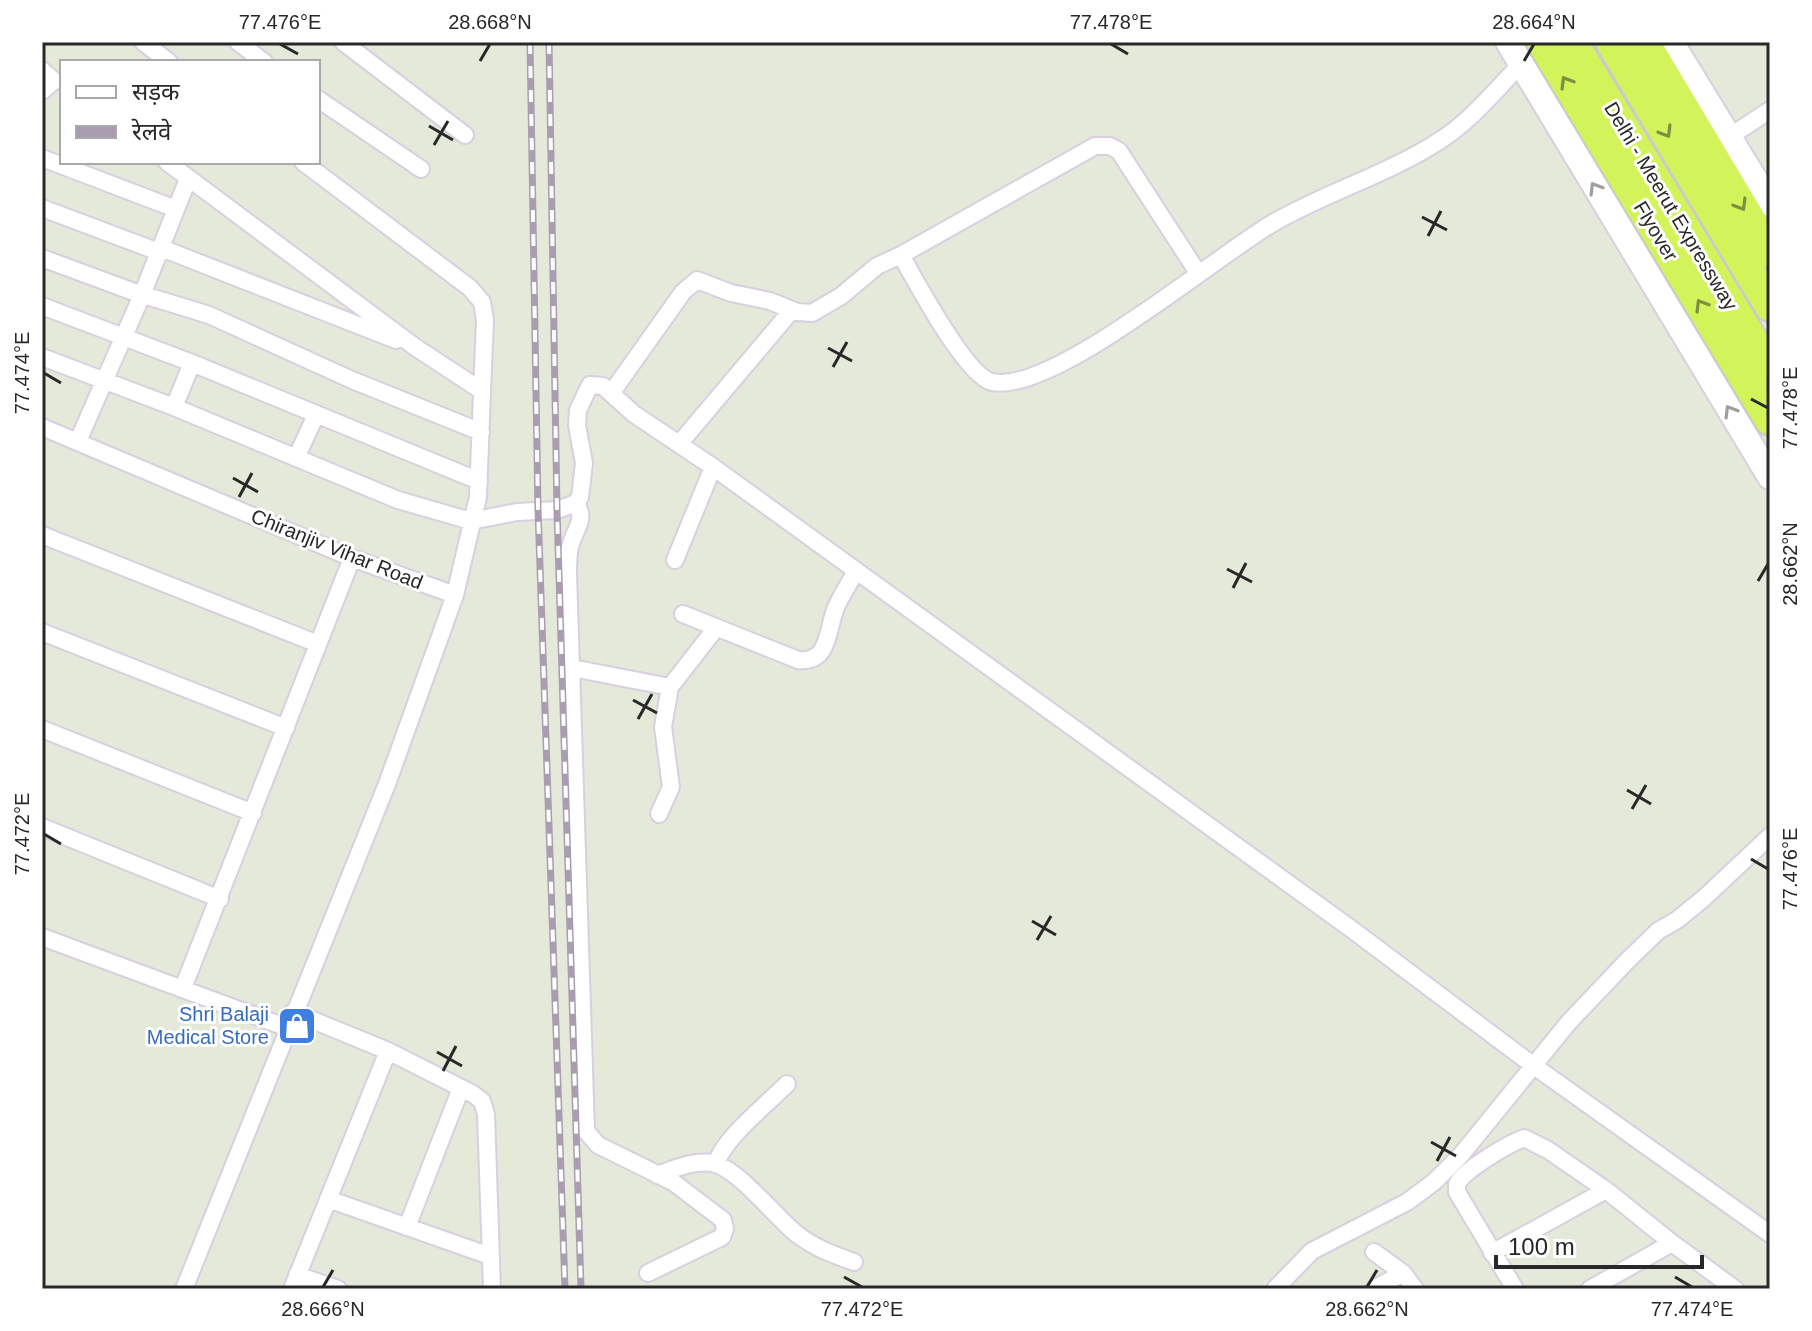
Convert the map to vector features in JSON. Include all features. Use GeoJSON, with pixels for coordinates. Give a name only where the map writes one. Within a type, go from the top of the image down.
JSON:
{"type":"FeatureCollection","features":[{"type":"Feature","properties":{"kind":"highway","name":"Flyover"},"geometry":{"type":"LineString","coordinates":[[1542,42],[1770,420]]}},
{"type":"Feature","properties":{"kind":"highway","name":"Delhi - Meerut Expressway"},"geometry":{"type":"LineString","coordinates":[[1572,42],[1770,369]]}},
{"type":"Feature","properties":{"kind":"highway","name":"Delhi - Meerut Expressway"},"geometry":{"type":"LineString","coordinates":[[1611,42],[1770,306]]}},
{"type":"Feature","properties":{"kind":"highway"},"geometry":{"type":"LineString","coordinates":[[1644,42],[1770,253]]}},
{"type":"Feature","properties":{"kind":"street"},"geometry":{"type":"LineString","coordinates":[[143,42],[166,60]]}},
{"type":"Feature","properties":{"kind":"street"},"geometry":{"type":"LineString","coordinates":[[238,42],[261,60]]}},
{"type":"Feature","properties":{"kind":"street"},"geometry":{"type":"LineString","coordinates":[[343,42],[465,135]]}},
{"type":"Feature","properties":{"kind":"street"},"geometry":{"type":"LineString","coordinates":[[1508,42],[1770,477]]}},
{"type":"Feature","properties":{"kind":"street"},"geometry":{"type":"LineString","coordinates":[[1671,42],[1770,204]]}},
{"type":"Feature","properties":{"kind":"street"},"geometry":{"type":"LineString","coordinates":[[901,255],[936,316],[975,372],[990,382],[1011,381],[1052,368],[1158,305],[1198,273],[1273,223],[1437,143],[1476,111],[1520,65]]}},
{"type":"Feature","properties":{"kind":"street"},"geometry":{"type":"LineString","coordinates":[[42,70],[54,81],[42,91]]}},
{"type":"Feature","properties":{"kind":"street"},"geometry":{"type":"LineString","coordinates":[[320,100],[421,169]]}},
{"type":"Feature","properties":{"kind":"street"},"geometry":{"type":"LineString","coordinates":[[1729,137],[1770,110]]}},
{"type":"Feature","properties":{"kind":"street"},"geometry":{"type":"LineString","coordinates":[[612,392],[683,292],[697,280],[731,293],[812,313],[841,296],[877,266],[1095,146],[1110,146],[1119,151],[1198,273]]}},
{"type":"Feature","properties":{"kind":"street"},"geometry":{"type":"LineString","coordinates":[[42,158],[176,209]]}},
{"type":"Feature","properties":{"kind":"street"},"geometry":{"type":"LineString","coordinates":[[169,164],[415,347],[482,391]]}},
{"type":"Feature","properties":{"kind":"street"},"geometry":{"type":"LineString","coordinates":[[184,1289],[387,784],[455,595],[478,497],[485,320],[482,302],[470,288],[306,164]]}},
{"type":"Feature","properties":{"kind":"street"},"geometry":{"type":"LineString","coordinates":[[78,441],[124,338],[188,179]]}},
{"type":"Feature","properties":{"kind":"street"},"geometry":{"type":"LineString","coordinates":[[42,208],[159,252],[169,251],[415,347]]}},
{"type":"Feature","properties":{"kind":"street"},"geometry":{"type":"LineString","coordinates":[[42,258],[142,295],[209,315],[352,380],[481,432]]}},
{"type":"Feature","properties":{"kind":"street"},"geometry":{"type":"LineString","coordinates":[[42,306],[192,363],[479,481]]}},
{"type":"Feature","properties":{"kind":"street"},"geometry":{"type":"LineString","coordinates":[[679,444],[792,310]]}},
{"type":"Feature","properties":{"kind":"street"},"geometry":{"type":"LineString","coordinates":[[42,357],[174,407],[398,500],[471,521],[517,512],[557,510],[576,503],[580,497],[584,463],[577,425],[578,410],[590,385],[603,386],[634,414],[713,467],[1341,921],[1534,1066],[1770,1234]]}},
{"type":"Feature","properties":{"kind":"street"},"geometry":{"type":"LineString","coordinates":[[174,407],[192,363]]}},
{"type":"Feature","properties":{"kind":"street"},"geometry":{"type":"LineString","coordinates":[[296,458],[316,415]]}},
{"type":"Feature","properties":{"kind":"street","name":"Chiranjiv Vihar Road"},"geometry":{"type":"LineString","coordinates":[[42,427],[352,558],[455,595]]}},
{"type":"Feature","properties":{"kind":"street"},"geometry":{"type":"LineString","coordinates":[[675,560],[713,467]]}},
{"type":"Feature","properties":{"kind":"street"},"geometry":{"type":"LineString","coordinates":[[576,503],[582,521],[569,547],[568,574],[586,1131],[598,1145],[673,1182],[723,1220],[725,1229],[722,1237],[648,1273]]}},
{"type":"Feature","properties":{"kind":"street"},"geometry":{"type":"LineString","coordinates":[[42,535],[318,644]]}},
{"type":"Feature","properties":{"kind":"street"},"geometry":{"type":"LineString","coordinates":[[183,988],[352,558]]}},
{"type":"Feature","properties":{"kind":"street"},"geometry":{"type":"LineString","coordinates":[[683,614],[798,660],[808,661],[828,643],[836,607],[856,571]]}},
{"type":"Feature","properties":{"kind":"street"},"geometry":{"type":"LineString","coordinates":[[659,814],[671,787],[663,727],[670,687],[716,628]]}},
{"type":"Feature","properties":{"kind":"street"},"geometry":{"type":"LineString","coordinates":[[42,632],[286,728]]}},
{"type":"Feature","properties":{"kind":"street"},"geometry":{"type":"LineString","coordinates":[[572,668],[670,687]]}},
{"type":"Feature","properties":{"kind":"street"},"geometry":{"type":"LineString","coordinates":[[42,729],[253,813]]}},
{"type":"Feature","properties":{"kind":"street"},"geometry":{"type":"LineString","coordinates":[[42,827],[220,899]]}},
{"type":"Feature","properties":{"kind":"street"},"geometry":{"type":"LineString","coordinates":[[1275,1289],[1312,1251],[1407,1202],[1434,1182],[1461,1155],[1569,1022],[1638,950],[1658,931],[1704,898],[1770,836]]}},
{"type":"Feature","properties":{"kind":"street"},"geometry":{"type":"LineString","coordinates":[[42,937],[183,988],[388,1051],[482,1101],[486,1114],[492,1289]]}},
{"type":"Feature","properties":{"kind":"street"},"geometry":{"type":"LineString","coordinates":[[338,1289],[295,1282],[388,1051]]}},
{"type":"Feature","properties":{"kind":"street"},"geometry":{"type":"LineString","coordinates":[[716,1164],[719,1152],[728,1141],[787,1084]]}},
{"type":"Feature","properties":{"kind":"street"},"geometry":{"type":"LineString","coordinates":[[407,1227],[461,1088]]}},
{"type":"Feature","properties":{"kind":"street"},"geometry":{"type":"LineString","coordinates":[[1515,1289],[1457,1192],[1457,1184],[1465,1174],[1524,1138],[1606,1190],[1735,1289]]}},
{"type":"Feature","properties":{"kind":"street"},"geometry":{"type":"LineString","coordinates":[[657,1175],[702,1162],[716,1164],[730,1171],[795,1233],[812,1245],[854,1262]]}},
{"type":"Feature","properties":{"kind":"street"},"geometry":{"type":"LineString","coordinates":[[1492,1253],[1606,1190]]}},
{"type":"Feature","properties":{"kind":"street"},"geometry":{"type":"LineString","coordinates":[[328,1199],[490,1256]]}},
{"type":"Feature","properties":{"kind":"street"},"geometry":{"type":"LineString","coordinates":[[1590,1289],[1672,1243]]}},
{"type":"Feature","properties":{"kind":"street"},"geometry":{"type":"LineString","coordinates":[[1374,1252],[1403,1273],[1415,1289]]}},
{"type":"Feature","properties":{"kind":"street"},"geometry":{"type":"LineString","coordinates":[[1374,1289],[1403,1273]]}},
{"type":"Feature","properties":{"kind":"railway"},"geometry":{"type":"LineString","coordinates":[[530,42],[538,509],[565,1289]]}},
{"type":"Feature","properties":{"kind":"railway"},"geometry":{"type":"LineString","coordinates":[[549,42],[557,510],[581,1289]]}},
{"type":"Feature","properties":{"kind":"place","name":"Shri Balaji Medical Store"},"geometry":{"type":"Point","coordinates":[297,1026]}}]}
